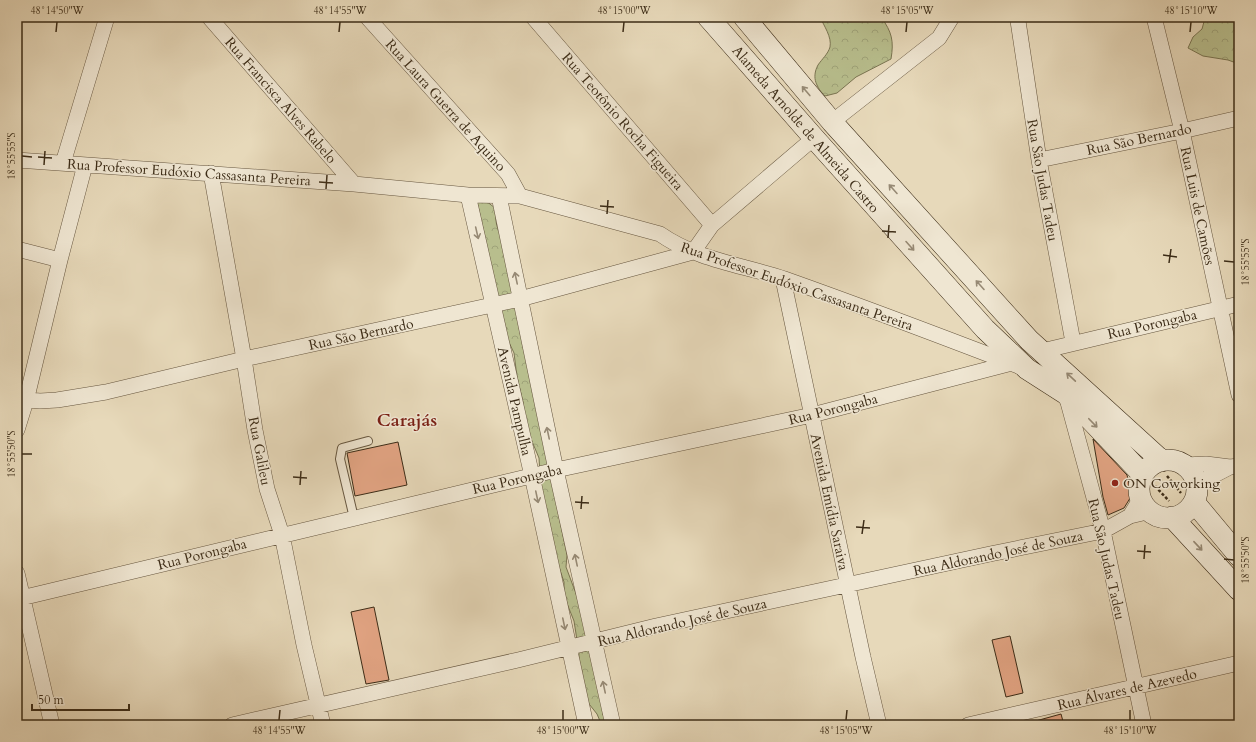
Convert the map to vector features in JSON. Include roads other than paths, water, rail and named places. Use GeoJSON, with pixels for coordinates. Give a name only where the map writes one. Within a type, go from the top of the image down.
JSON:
{"type":"FeatureCollection","features":[{"type":"Feature","properties":{"kind":"main road","name":"Alameda Arnolde de Almeida Castro"},"geometry":{"type":"LineString","coordinates":[[744,17],[832,122],[1029,340],[1162,460]]}},
{"type":"Feature","properties":{"kind":"main road","name":"Alameda Arnolde de Almeida Castro"},"geometry":{"type":"LineString","coordinates":[[716,20],[814,138],[1019,366],[1066,394],[1143,475]]}},
{"type":"Feature","properties":{"kind":"main road"},"geometry":{"type":"LineString","coordinates":[[1196,493],[1185,512],[1181,515],[1162,517],[1146,505],[1139,489],[1141,479],[1145,471],[1153,464],[1162,460],[1171,460],[1180,462],[1188,467],[1194,475],[1196,493],[1239,556]]}},
{"type":"Feature","properties":{"kind":"main road"},"geometry":{"type":"LineString","coordinates":[[1172,517],[1239,590]]}},
{"type":"Feature","properties":{"kind":"street"},"geometry":{"type":"LineString","coordinates":[[63,163],[107,17]]}},
{"type":"Feature","properties":{"kind":"street","name":"Rua Francisca Alves Rabelo"},"geometry":{"type":"LineString","coordinates":[[209,17],[354,184]]}},
{"type":"Feature","properties":{"kind":"street","name":"Rua Laura Guerra de Aquino"},"geometry":{"type":"LineString","coordinates":[[367,17],[508,174],[520,196]]}},
{"type":"Feature","properties":{"kind":"street","name":"Rua Teotônio Rocha Figueira"},"geometry":{"type":"LineString","coordinates":[[533,17],[712,225]]}},
{"type":"Feature","properties":{"kind":"street"},"geometry":{"type":"LineString","coordinates":[[832,122],[939,38],[952,17]]}},
{"type":"Feature","properties":{"kind":"street","name":"Rua São Judas Tadeu"},"geometry":{"type":"LineString","coordinates":[[1018,17],[1039,160],[1073,342]]}},
{"type":"Feature","properties":{"kind":"street","name":"Rua Luis de Camões"},"geometry":{"type":"LineString","coordinates":[[1154,17],[1182,131],[1239,396]]}},
{"type":"Feature","properties":{"kind":"street","name":"Rua São Bernardo"},"geometry":{"type":"LineString","coordinates":[[1039,160],[1239,118]]}},
{"type":"Feature","properties":{"kind":"street"},"geometry":{"type":"LineString","coordinates":[[693,252],[712,225],[814,138]]}},
{"type":"Feature","properties":{"kind":"street","name":"Rua Professor Eudóxio Cassasanta Pereira"},"geometry":{"type":"LineString","coordinates":[[17,160],[354,184],[468,195],[520,196],[660,234],[669,241],[693,252],[783,279],[1019,366]]}},
{"type":"Feature","properties":{"kind":"street"},"geometry":{"type":"LineString","coordinates":[[17,430],[21,400],[85,165]]}},
{"type":"Feature","properties":{"kind":"street","name":"Rua Galileu"},"geometry":{"type":"LineString","coordinates":[[211,173],[255,430],[267,489],[282,534],[323,725]]}},
{"type":"Feature","properties":{"kind":"street","name":"Avenida Pampulha"},"geometry":{"type":"LineString","coordinates":[[468,195],[494,305],[586,725],[612,722],[556,470],[499,196]]}},
{"type":"Feature","properties":{"kind":"street"},"geometry":{"type":"LineString","coordinates":[[17,249],[60,260]]}},
{"type":"Feature","properties":{"kind":"street","name":"Rua São Bernardo"},"geometry":{"type":"LineString","coordinates":[[21,400],[40,401],[80,396],[494,305],[693,252]]}},
{"type":"Feature","properties":{"kind":"street","name":"Avenida Emídia Saraiva"},"geometry":{"type":"LineString","coordinates":[[783,279],[879,725]]}},
{"type":"Feature","properties":{"kind":"street","name":"Rua Porongaba"},"geometry":{"type":"LineString","coordinates":[[1042,351],[1073,342],[1239,304]]}},
{"type":"Feature","properties":{"kind":"street","name":"Rua Porongaba"},"geometry":{"type":"LineString","coordinates":[[20,598],[282,534],[556,470],[812,415],[1019,366]]}},
{"type":"Feature","properties":{"kind":"street","name":"Rua São Judas Tadeu"},"geometry":{"type":"LineString","coordinates":[[1066,394],[1103,531],[1144,725]]}},
{"type":"Feature","properties":{"kind":"street"},"geometry":{"type":"LineString","coordinates":[[1184,465],[1206,464],[1235,466]]}},
{"type":"Feature","properties":{"kind":"street"},"geometry":{"type":"LineString","coordinates":[[1196,493],[1235,466]]}},
{"type":"Feature","properties":{"kind":"street","name":"Rua Aldorando José de Souza"},"geometry":{"type":"LineString","coordinates":[[232,725],[569,648],[656,626],[1103,531],[1146,505]]}},
{"type":"Feature","properties":{"kind":"street"},"geometry":{"type":"LineString","coordinates":[[17,573],[20,598],[52,725]]}},
{"type":"Feature","properties":{"kind":"street","name":"Rua Álvares de Azevedo"},"geometry":{"type":"LineString","coordinates":[[968,725],[1239,663]]}},
{"type":"Feature","properties":{"kind":"lane"},"geometry":{"type":"LineString","coordinates":[[354,518],[340,459],[342,448],[368,441]]}},
{"type":"Feature","properties":{"kind":"place","name":"ON Coworking"},"geometry":{"type":"Point","coordinates":[1115,483]}},
{"type":"Feature","properties":{"kind":"district","name":"Carajás"},"geometry":{"type":"Point","coordinates":[407,420]}}]}
